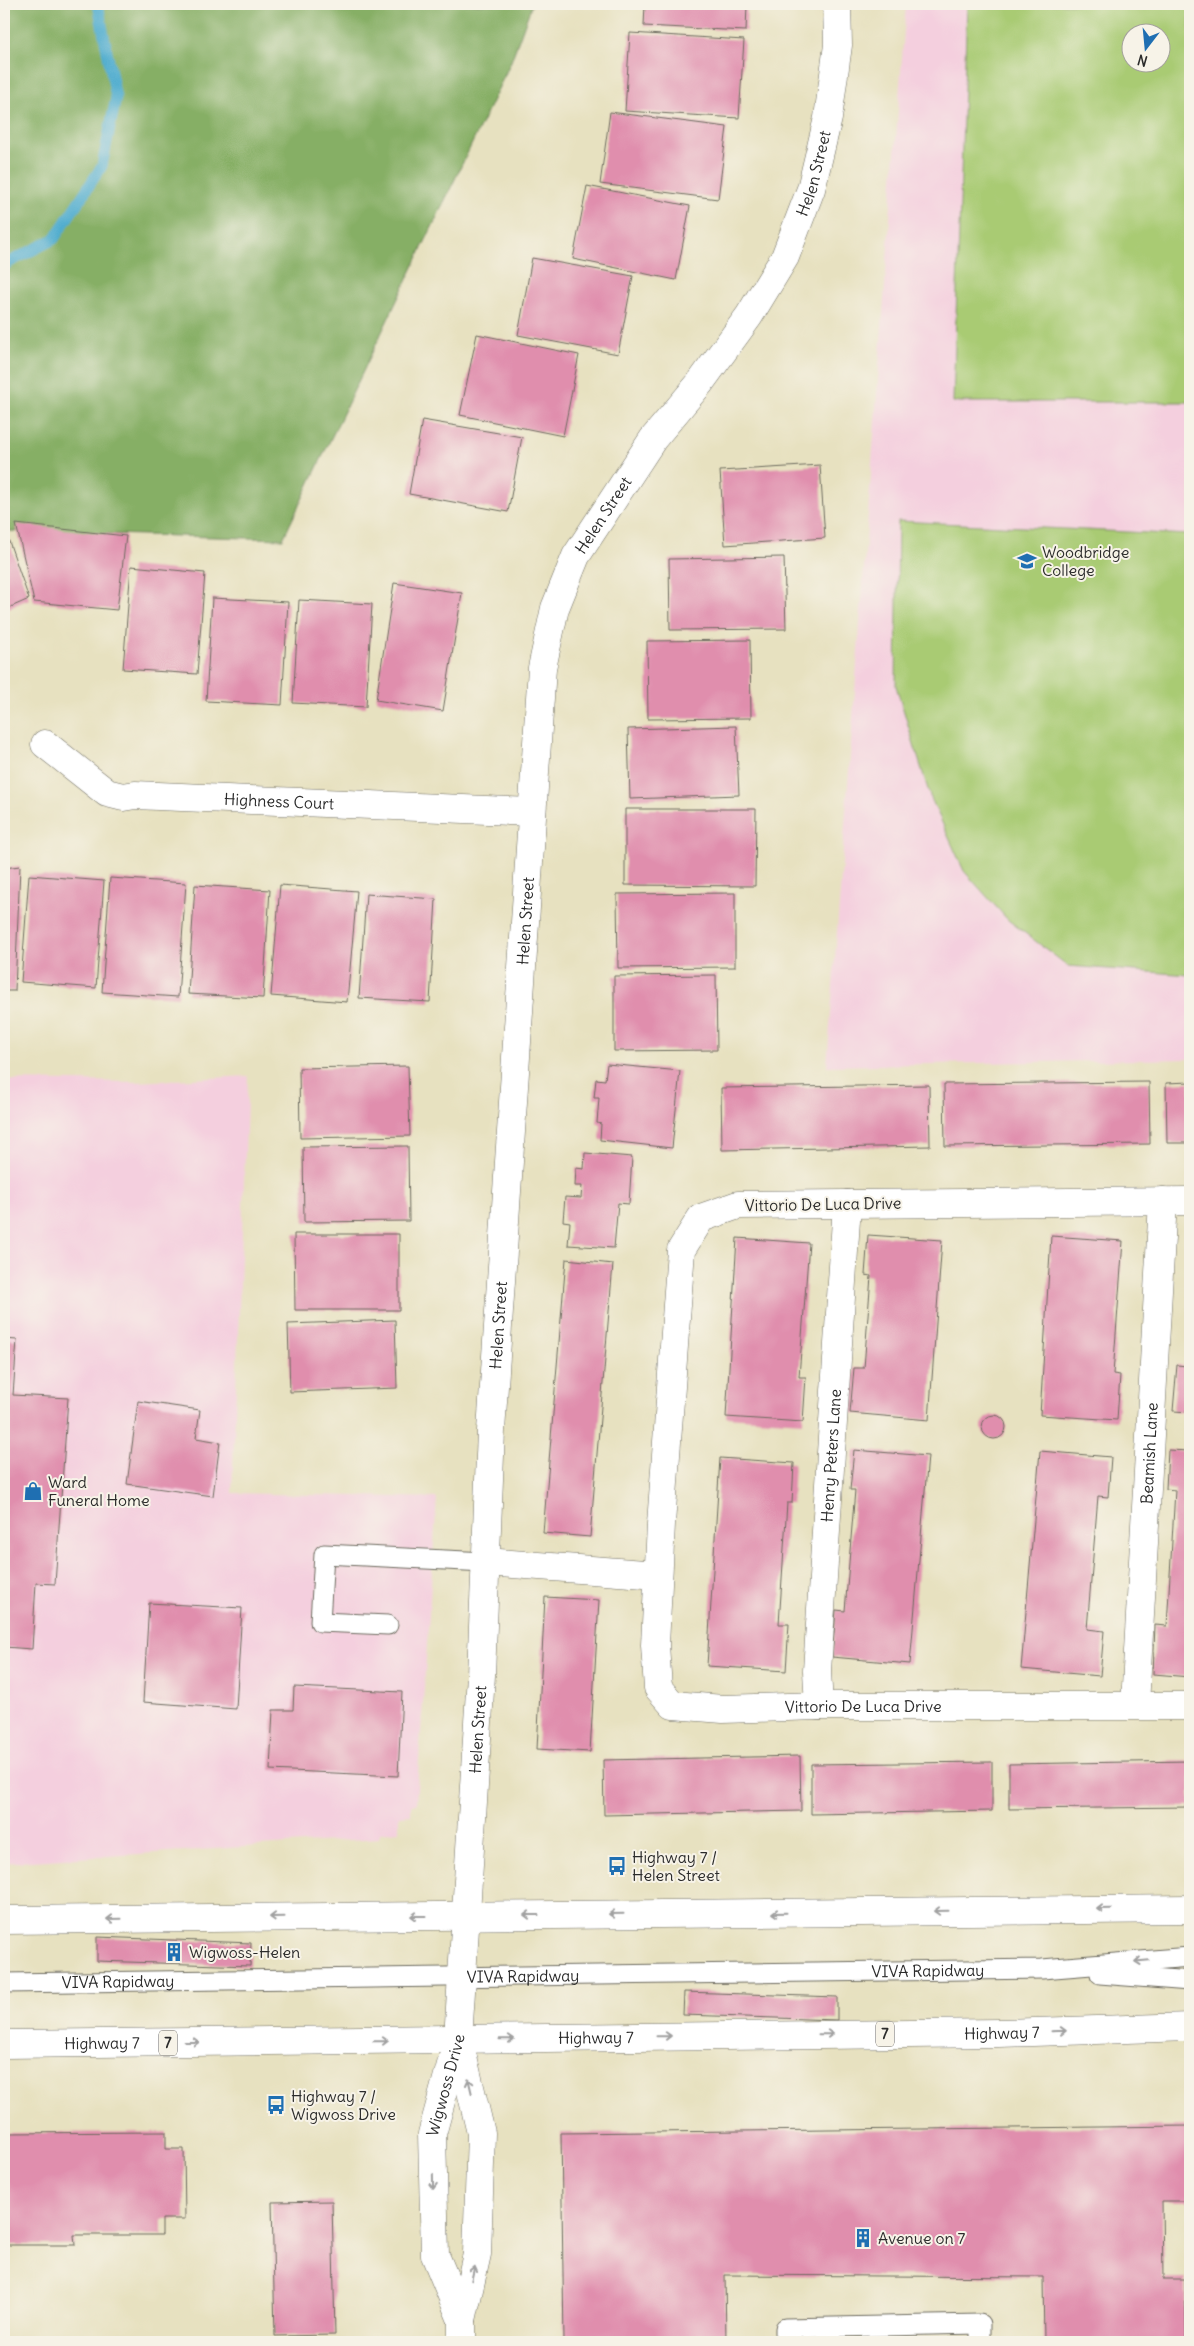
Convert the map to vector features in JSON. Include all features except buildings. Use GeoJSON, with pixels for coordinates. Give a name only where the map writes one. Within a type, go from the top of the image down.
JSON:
{"type":"FeatureCollection","features":[{"type":"Feature","properties":{"kind":"street","name":"Helen Street"},"geometry":{"type":"LineString","coordinates":[[458,2039],[467,1915],[491,1431],[542,668],[555,608],[576,556],[653,439],[700,383],[749,316],[785,257],[812,189],[828,118],[838,45],[837,4]]}},
{"type":"Feature","properties":{"kind":"street","name":"Highness Court"},"geometry":{"type":"LineString","coordinates":[[45,744],[107,793],[123,797],[135,795],[532,812]]}},
{"type":"Feature","properties":{"kind":"street","name":"Beamish Lane"},"geometry":{"type":"LineString","coordinates":[[1135,1705],[1163,1201]]}},
{"type":"Feature","properties":{"kind":"street","name":"Vittorio De Luca Drive"},"geometry":{"type":"LineString","coordinates":[[1190,1201],[738,1205],[701,1218],[682,1250],[658,1575],[655,1645],[658,1688],[673,1705],[724,1709],[819,1706],[916,1708],[1190,1706]]}},
{"type":"Feature","properties":{"kind":"street","name":"Henry Peters Lane"},"geometry":{"type":"LineString","coordinates":[[819,1706],[818,1662],[847,1204]]}},
{"type":"Feature","properties":{"kind":"street"},"geometry":{"type":"LineString","coordinates":[[486,1562],[658,1575]]}},
{"type":"Feature","properties":{"kind":"street"},"geometry":{"type":"LineString","coordinates":[[4,1920],[1190,1909]]}},
{"type":"Feature","properties":{"kind":"street","name":"Highway 7"},"geometry":{"type":"LineString","coordinates":[[4,2044],[999,2032],[1190,2027]]}},
{"type":"Feature","properties":{"kind":"street","name":"Wigwoss Drive"},"geometry":{"type":"LineString","coordinates":[[458,2039],[432,2134],[435,2255],[462,2331]]}},
{"type":"Feature","properties":{"kind":"street","name":"Wigwoss Drive"},"geometry":{"type":"LineString","coordinates":[[458,2039],[481,2134],[477,2254],[462,2331]]}},
{"type":"Feature","properties":{"kind":"lane"},"geometry":{"type":"LineString","coordinates":[[388,1624],[320,1622],[324,1554],[486,1562]]}},
{"type":"Feature","properties":{"kind":"lane","name":"VIVA Rapidway"},"geometry":{"type":"LineString","coordinates":[[4,1982],[1042,1969],[1190,1957]]}},
{"type":"Feature","properties":{"kind":"lane","name":"VIVA Rapidway"},"geometry":{"type":"LineString","coordinates":[[1042,1969],[1190,1981]]}},
{"type":"Feature","properties":{"kind":"lane"},"geometry":{"type":"LineString","coordinates":[[785,2342],[785,2328],[980,2324],[980,2342]]}},
{"type":"Feature","properties":{"kind":"shaded area","name":"Woodbridge College"},"geometry":{"type":"Polygon","coordinates":[[[906,4],[1190,4],[1190,1059],[827,1066],[906,4]]]}},
{"type":"Feature","properties":{"kind":"shaded area"},"geometry":{"type":"Polygon","coordinates":[[[248,1076],[232,1493],[437,1498],[416,1804],[411,1805],[411,1815],[399,1816],[399,1831],[380,1833],[379,1838],[4,1863],[4,1080],[137,1082],[248,1076]]]}},
{"type":"Feature","properties":{"kind":"green space"},"geometry":{"type":"Polygon","coordinates":[[[4,4],[532,4],[510,64],[283,539],[4,531],[4,4]]]}},
{"type":"Feature","properties":{"kind":"green space"},"geometry":{"type":"Polygon","coordinates":[[[967,4],[1190,4],[1190,402],[953,402],[967,4]]]}},
{"type":"Feature","properties":{"kind":"green space"},"geometry":{"type":"Polygon","coordinates":[[[898,521],[1190,535],[1190,975],[1068,966],[1008,920],[964,871],[930,796],[896,686],[898,521]]]}},
{"type":"Feature","properties":{"kind":"waterway"},"geometry":{"type":"LineString","coordinates":[[4,265],[54,239],[102,166],[116,98],[98,4]]}},
{"type":"Feature","properties":{"kind":"place","name":"Woodbridge College"},"geometry":{"type":"Point","coordinates":[1027,561]}},
{"type":"Feature","properties":{"kind":"place","name":"Ward Funeral Home"},"geometry":{"type":"Point","coordinates":[33,1491]}},
{"type":"Feature","properties":{"kind":"place","name":"Highway 7 / Helen Street"},"geometry":{"type":"Point","coordinates":[617,1866]}},
{"type":"Feature","properties":{"kind":"place","name":"Wigwoss-Helen"},"geometry":{"type":"Point","coordinates":[174,1952]}},
{"type":"Feature","properties":{"kind":"place","name":"Highway 7 / Wigwoss Drive"},"geometry":{"type":"Point","coordinates":[276,2105]}},
{"type":"Feature","properties":{"kind":"place","name":"Avenue on 7"},"geometry":{"type":"Point","coordinates":[863,2238]}}]}
